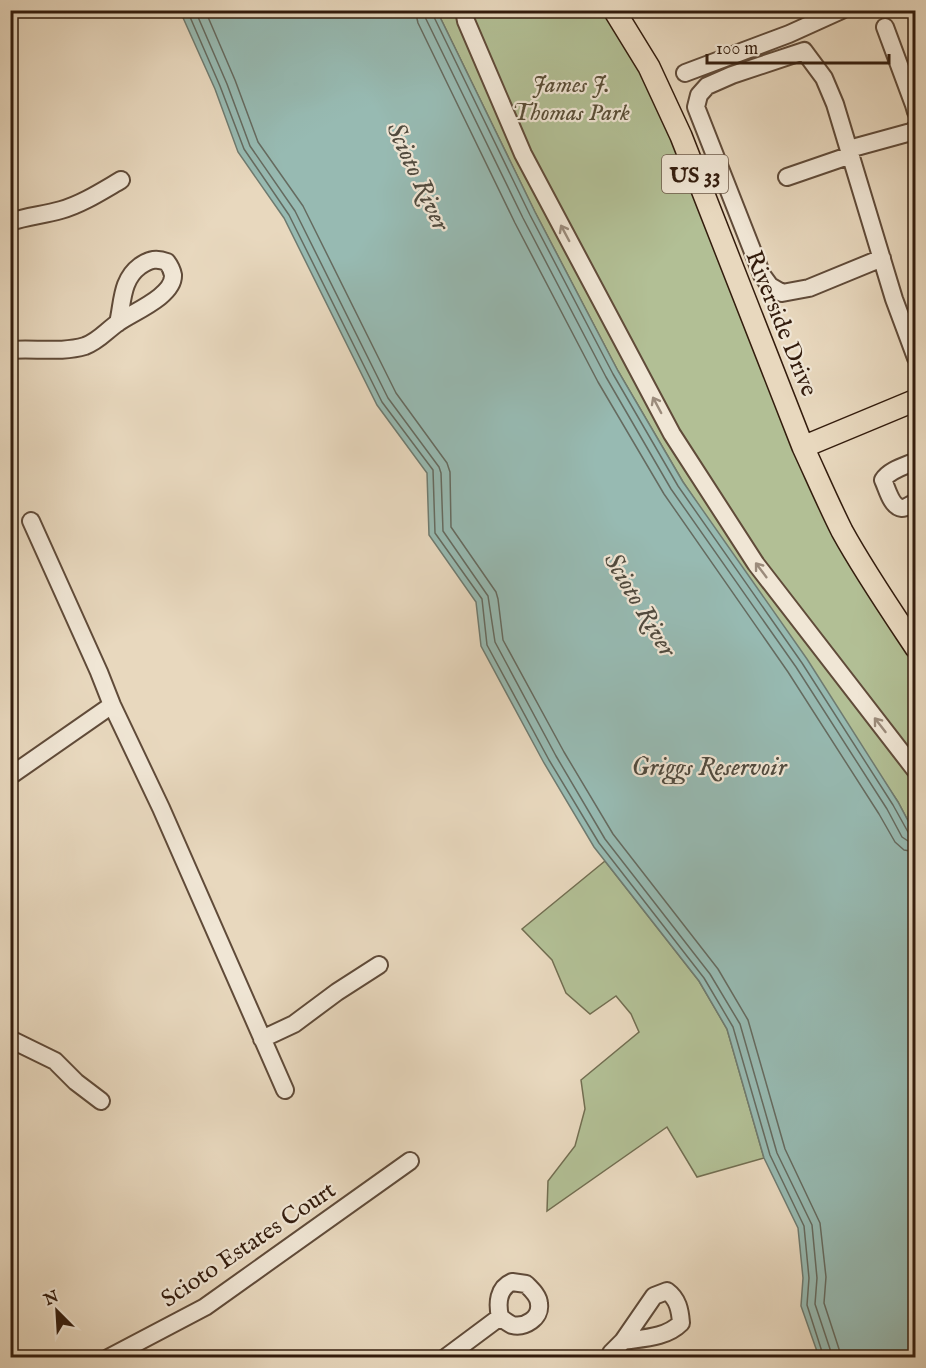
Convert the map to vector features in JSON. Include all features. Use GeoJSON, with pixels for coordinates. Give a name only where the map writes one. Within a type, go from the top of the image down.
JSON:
{"type":"FeatureCollection","features":[{"type":"Feature","properties":{"kind":"main road","name":"Riverside Drive"},"geometry":{"type":"LineString","coordinates":[[614,10],[649,67],[681,136],[803,447],[842,531],[915,648]]}},
{"type":"Feature","properties":{"kind":"main road"},"geometry":{"type":"LineString","coordinates":[[803,447],[915,400]]}},
{"type":"Feature","properties":{"kind":"street"},"geometry":{"type":"LineString","coordinates":[[464,10],[466,21],[523,154],[672,434],[756,564],[915,771]]}},
{"type":"Feature","properties":{"kind":"street"},"geometry":{"type":"LineString","coordinates":[[685,73],[789,34],[842,10]]}},
{"type":"Feature","properties":{"kind":"street"},"geometry":{"type":"LineString","coordinates":[[885,27],[915,112]]}},
{"type":"Feature","properties":{"kind":"street"},"geometry":{"type":"LineString","coordinates":[[789,34],[824,78],[835,104],[894,299],[915,358]]}},
{"type":"Feature","properties":{"kind":"street"},"geometry":{"type":"LineString","coordinates":[[806,53],[732,75],[707,86],[699,95],[696,107],[762,275],[770,286],[782,293],[809,288],[882,258]]}},
{"type":"Feature","properties":{"kind":"street"},"geometry":{"type":"LineString","coordinates":[[787,177],[850,152],[911,132],[915,128]]}},
{"type":"Feature","properties":{"kind":"street"},"geometry":{"type":"LineString","coordinates":[[10,222],[63,210],[121,180]]}},
{"type":"Feature","properties":{"kind":"street"},"geometry":{"type":"LineString","coordinates":[[10,350],[64,349],[84,346],[108,332],[118,323]]}},
{"type":"Feature","properties":{"kind":"street"},"geometry":{"type":"LineString","coordinates":[[915,461],[885,476],[883,480],[893,503],[898,507],[904,508],[915,502]]}},
{"type":"Feature","properties":{"kind":"street"},"geometry":{"type":"LineString","coordinates":[[31,521],[285,1090]]}},
{"type":"Feature","properties":{"kind":"street"},"geometry":{"type":"LineString","coordinates":[[10,777],[112,705]]}},
{"type":"Feature","properties":{"kind":"street"},"geometry":{"type":"LineString","coordinates":[[262,1039],[294,1024],[379,965]]}},
{"type":"Feature","properties":{"kind":"street"},"geometry":{"type":"LineString","coordinates":[[10,1039],[55,1061],[76,1082],[101,1101]]}},
{"type":"Feature","properties":{"kind":"street","name":"Scioto Estates Court"},"geometry":{"type":"LineString","coordinates":[[108,1358],[204,1307],[410,1161]]}},
{"type":"Feature","properties":{"kind":"street"},"geometry":{"type":"LineString","coordinates":[[444,1358],[500,1317]]}},
{"type":"Feature","properties":{"kind":"street"},"geometry":{"type":"LineString","coordinates":[[610,1358],[611,1353],[623,1341]]}},
{"type":"Feature","properties":{"kind":"green space","name":"James J. Thomas Park"},"geometry":{"type":"Polygon","coordinates":[[[437,11],[614,11],[644,60],[803,447],[915,648],[915,834],[898,802],[683,482],[618,371],[535,212],[437,11]]]}},
{"type":"Feature","properties":{"kind":"green space"},"geometry":{"type":"Polygon","coordinates":[[[605,861],[699,981],[727,1029],[764,1158],[697,1177],[667,1127],[547,1211],[548,1181],[575,1146],[585,1109],[581,1080],[639,1032],[631,1014],[616,996],[590,1014],[566,993],[552,960],[522,929],[605,861]]]}},
{"type":"Feature","properties":{"kind":"water","name":"Griggs Reservoir"},"geometry":{"type":"Polygon","coordinates":[[[180,11],[437,11],[535,212],[618,371],[683,482],[807,659],[898,802],[915,834],[915,1357],[819,1357],[801,1306],[803,1278],[798,1228],[764,1158],[727,1029],[699,981],[594,847],[544,763],[481,646],[476,602],[429,535],[427,473],[377,405],[284,218],[238,152],[215,89],[180,11]]]}},
{"type":"Feature","properties":{"kind":"water label","name":"Scioto River"},"geometry":{"type":"Point","coordinates":[419,176]}},
{"type":"Feature","properties":{"kind":"water label","name":"Scioto River"},"geometry":{"type":"Point","coordinates":[641,604]}}]}
